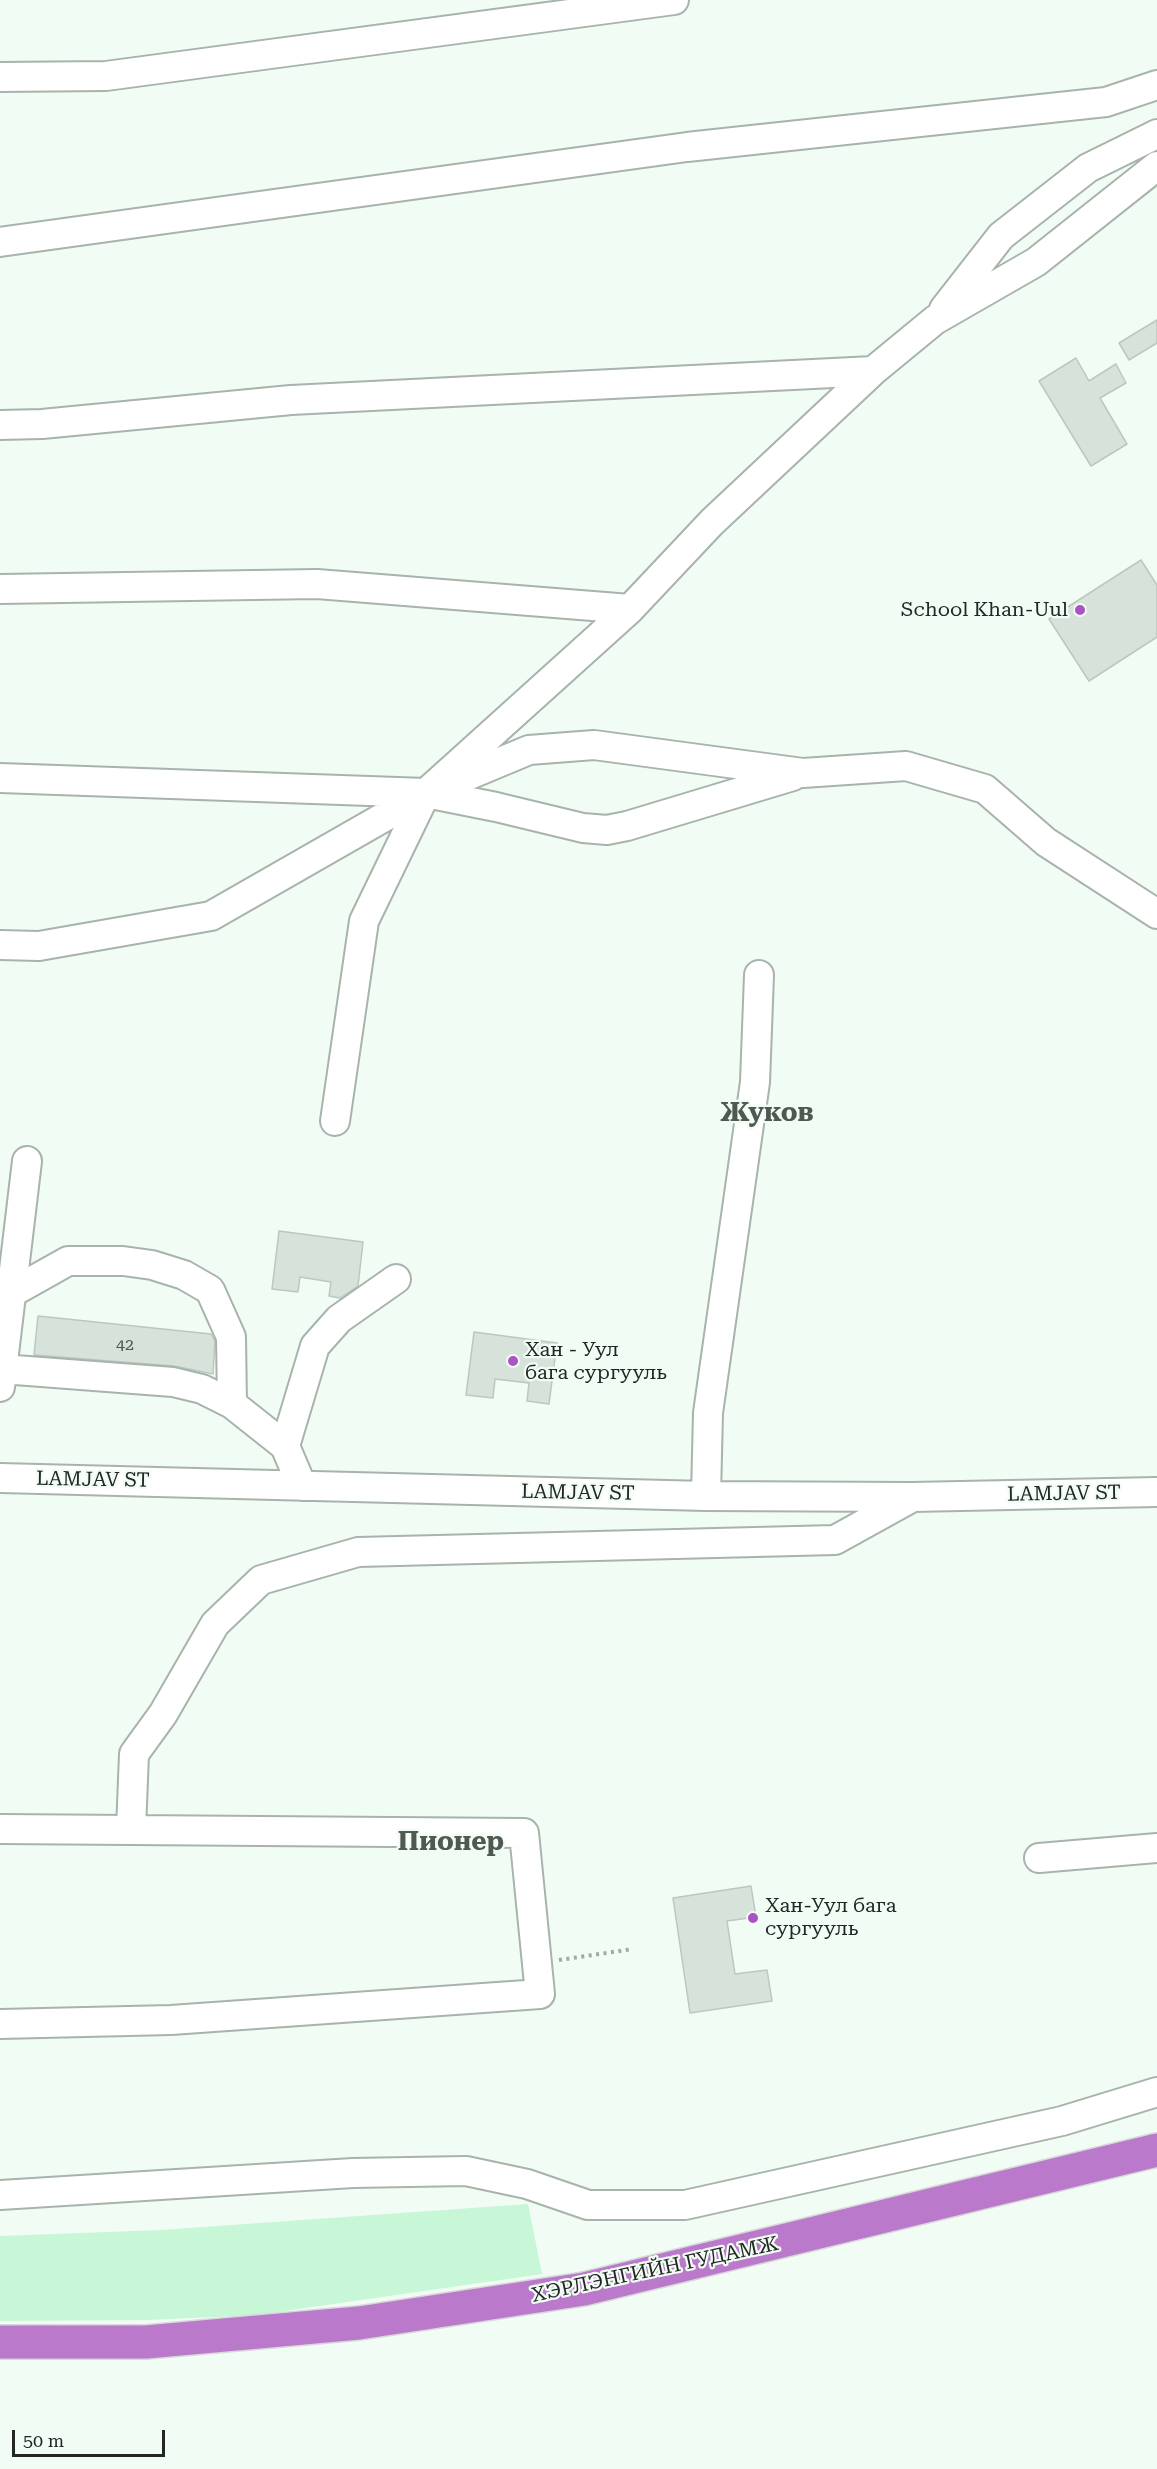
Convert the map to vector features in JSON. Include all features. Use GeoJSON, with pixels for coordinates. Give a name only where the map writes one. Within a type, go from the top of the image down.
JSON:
{"type":"FeatureCollection","features":[{"type":"Feature","properties":{"kind":"highway","name":"ХЭРЛЭНГИЙН ГУДАМЖ"},"geometry":{"type":"LineString","coordinates":[[0,2342],[146,2342],[359,2323],[584,2289],[1157,2150]]}},
{"type":"Feature","properties":{"kind":"street"},"geometry":{"type":"LineString","coordinates":[[0,77],[106,76],[674,0]]}},
{"type":"Feature","properties":{"kind":"street"},"geometry":{"type":"LineString","coordinates":[[0,242],[687,147],[1106,102],[1157,85]]}},
{"type":"Feature","properties":{"kind":"street"},"geometry":{"type":"LineString","coordinates":[[935,320],[1001,236],[1088,168],[1157,134]]}},
{"type":"Feature","properties":{"kind":"street"},"geometry":{"type":"LineString","coordinates":[[335,1121],[364,921],[426,793],[630,609],[712,522],[873,371],[935,320],[1036,262],[1157,166]]}},
{"type":"Feature","properties":{"kind":"street"},"geometry":{"type":"LineString","coordinates":[[0,425],[42,424],[291,400],[873,371]]}},
{"type":"Feature","properties":{"kind":"street"},"geometry":{"type":"LineString","coordinates":[[0,589],[317,584],[630,609]]}},
{"type":"Feature","properties":{"kind":"street"},"geometry":{"type":"LineString","coordinates":[[0,945],[39,946],[211,916],[426,793],[529,750],[594,745],[803,773],[906,766],[984,789],[1046,842],[1157,914]]}},
{"type":"Feature","properties":{"kind":"street"},"geometry":{"type":"LineString","coordinates":[[0,778],[426,793],[583,828],[608,830],[803,773]]}},
{"type":"Feature","properties":{"kind":"street"},"geometry":{"type":"LineString","coordinates":[[705,1496],[708,1413],[755,1082],[759,975]]}},
{"type":"Feature","properties":{"kind":"street"},"geometry":{"type":"LineString","coordinates":[[27,1161],[1,1378],[173,1382],[202,1389],[232,1404],[285,1446],[302,1486]]}},
{"type":"Feature","properties":{"kind":"street"},"geometry":{"type":"LineString","coordinates":[[11,1293],[68,1262],[123,1261],[152,1265],[184,1275],[210,1290],[231,1337],[232,1404]]}},
{"type":"Feature","properties":{"kind":"street"},"geometry":{"type":"LineString","coordinates":[[285,1446],[315,1346],[339,1319],[396,1279]]}},
{"type":"Feature","properties":{"kind":"street","name":"LAMJAV ST"},"geometry":{"type":"LineString","coordinates":[[0,1478],[705,1496],[912,1497],[1157,1492]]}},
{"type":"Feature","properties":{"kind":"street"},"geometry":{"type":"LineString","coordinates":[[131,1830],[134,1754],[163,1714],[215,1624],[261,1580],[358,1552],[835,1540],[912,1497]]}},
{"type":"Feature","properties":{"kind":"street"},"geometry":{"type":"LineString","coordinates":[[0,1829],[524,1833],[540,1994],[171,2020],[0,2024]]}},
{"type":"Feature","properties":{"kind":"street"},"geometry":{"type":"LineString","coordinates":[[1039,1858],[1157,1848]]}},
{"type":"Feature","properties":{"kind":"street"},"geometry":{"type":"LineString","coordinates":[[0,2195],[353,2173],[466,2171],[527,2184],[588,2205],[685,2205],[1062,2121],[1157,2092]]}},
{"type":"Feature","properties":{"kind":"path"},"geometry":{"type":"LineString","coordinates":[[537,1964],[633,1949]]}},
{"type":"Feature","properties":{"kind":"green space"},"geometry":{"type":"Polygon","coordinates":[[[528,2204],[542,2274],[257,2315],[148,2320],[0,2321],[0,2236],[161,2230],[528,2204]]]}},
{"type":"Feature","properties":{"kind":"building"},"geometry":{"type":"Polygon","coordinates":[[[1157,320],[1157,343],[1129,360],[1119,343],[1157,320]]]}},
{"type":"Feature","properties":{"kind":"building"},"geometry":{"type":"Polygon","coordinates":[[[1076,358],[1089,381],[1116,364],[1126,383],[1100,398],[1127,444],[1091,466],[1039,381],[1076,358]]]}},
{"type":"Feature","properties":{"kind":"building"},"geometry":{"type":"Polygon","coordinates":[[[1141,560],[1157,585],[1157,637],[1089,681],[1049,619],[1141,560]]]}},
{"type":"Feature","properties":{"kind":"building"},"geometry":{"type":"Polygon","coordinates":[[[279,1231],[363,1242],[358,1286],[340,1298],[329,1296],[331,1282],[300,1277],[298,1292],[272,1289],[279,1231]]]}},
{"type":"Feature","properties":{"kind":"building"},"geometry":{"type":"Polygon","coordinates":[[[38,1316],[211,1334],[215,1341],[213,1374],[174,1366],[34,1355],[38,1316]]]}},
{"type":"Feature","properties":{"kind":"building","name":"Хан - Уул бага сургууль"},"geometry":{"type":"Polygon","coordinates":[[[474,1332],[557,1343],[549,1404],[527,1401],[529,1383],[495,1379],[493,1398],[466,1395],[474,1332]]]}},
{"type":"Feature","properties":{"kind":"building"},"geometry":{"type":"Polygon","coordinates":[[[751,1886],[756,1917],[727,1921],[735,1974],[767,1970],[772,2001],[690,2013],[673,1898],[751,1886]]]}},
{"type":"Feature","properties":{"kind":"place","name":"School Khan-Uul"},"geometry":{"type":"Point","coordinates":[1080,610]}},
{"type":"Feature","properties":{"kind":"place","name":"Хан - Уул бага сургууль"},"geometry":{"type":"Point","coordinates":[513,1361]}},
{"type":"Feature","properties":{"kind":"place","name":"Хан-Уул бага сургууль"},"geometry":{"type":"Point","coordinates":[753,1918]}},
{"type":"Feature","properties":{"kind":"district","name":"Жуков"},"geometry":{"type":"Point","coordinates":[767,1113]}},
{"type":"Feature","properties":{"kind":"district","name":"Пионер"},"geometry":{"type":"Point","coordinates":[451,1842]}}]}
